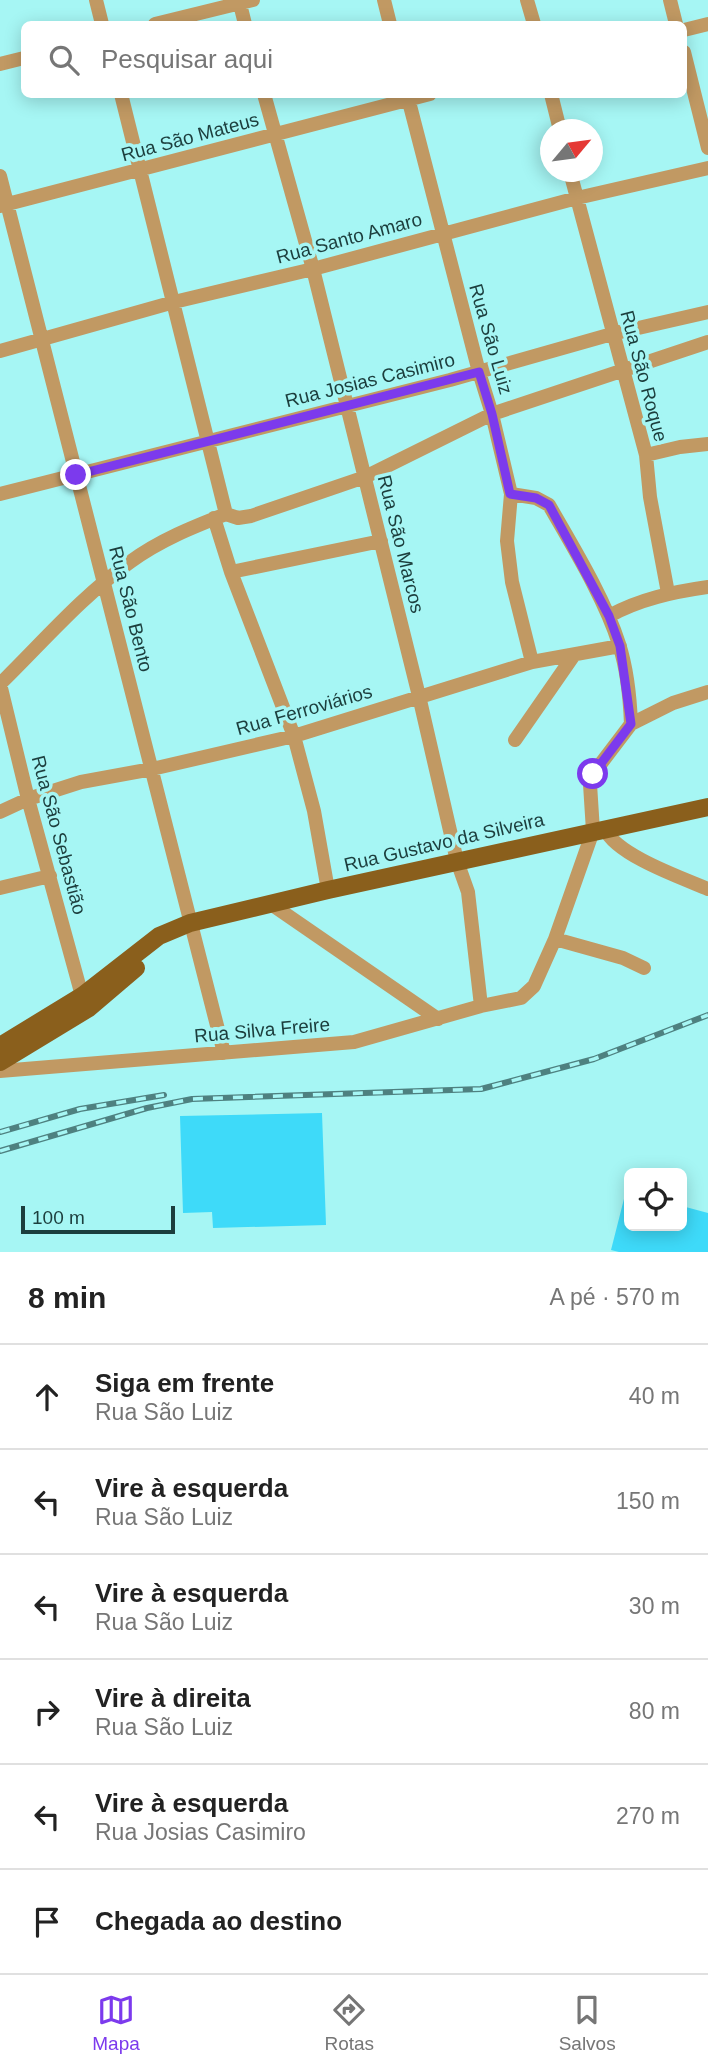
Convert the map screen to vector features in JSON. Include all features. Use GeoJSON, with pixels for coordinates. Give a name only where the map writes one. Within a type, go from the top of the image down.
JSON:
{"type":"FeatureCollection","features":[{"type":"Feature","properties":{"kind":"main road","name":"Rua Gustavo da Silveira"},"geometry":{"type":"LineString","coordinates":[[0,1046],[82,996],[159,936],[190,923],[457,861],[708,807]]}},
{"type":"Feature","properties":{"kind":"main road","name":"Rua Gustavo da Silveira"},"geometry":{"type":"LineString","coordinates":[[0,1062],[89,1008],[190,923]]}},
{"type":"Feature","properties":{"kind":"street"},"geometry":{"type":"LineString","coordinates":[[96,0],[101,21]]}},
{"type":"Feature","properties":{"kind":"street"},"geometry":{"type":"LineString","coordinates":[[384,0],[389,21]]}},
{"type":"Feature","properties":{"kind":"street"},"geometry":{"type":"LineString","coordinates":[[527,0],[533,21]]}},
{"type":"Feature","properties":{"kind":"street"},"geometry":{"type":"LineString","coordinates":[[670,0],[675,21]]}},
{"type":"Feature","properties":{"kind":"street"},"geometry":{"type":"LineString","coordinates":[[166,21],[243,1],[245,21]]}},
{"type":"Feature","properties":{"kind":"street"},"geometry":{"type":"LineString","coordinates":[[687,29],[708,24]]}},
{"type":"Feature","properties":{"kind":"street"},"geometry":{"type":"LineString","coordinates":[[0,64],[21,59]]}},
{"type":"Feature","properties":{"kind":"street"},"geometry":{"type":"LineString","coordinates":[[687,64],[708,148]]}},
{"type":"Feature","properties":{"kind":"street"},"geometry":{"type":"LineString","coordinates":[[122,98],[209,440],[220,516],[232,572],[294,736],[314,811],[328,890]]}},
{"type":"Feature","properties":{"kind":"street","name":"Rua São Marcos"},"geometry":{"type":"LineString","coordinates":[[265,98],[313,268],[457,861],[468,892],[481,1006]]}},
{"type":"Feature","properties":{"kind":"street","name":"Rua São Mateus"},"geometry":{"type":"LineString","coordinates":[[4,205],[404,98]]}},
{"type":"Feature","properties":{"kind":"street","name":"Rua São Luiz"},"geometry":{"type":"LineString","coordinates":[[408,98],[492,414],[510,494],[507,541],[512,582],[532,662]]}},
{"type":"Feature","properties":{"kind":"street"},"geometry":{"type":"LineString","coordinates":[[552,98],[557,119]]}},
{"type":"Feature","properties":{"kind":"street","name":"Rua Santo Amaro"},"geometry":{"type":"LineString","coordinates":[[0,351],[174,302],[577,198],[708,168]]}},
{"type":"Feature","properties":{"kind":"street","name":"Rua São Bento"},"geometry":{"type":"LineString","coordinates":[[0,176],[4,205],[104,582],[224,1053]]}},
{"type":"Feature","properties":{"kind":"street","name":"Rua São Roque"},"geometry":{"type":"LineString","coordinates":[[573,182],[646,455],[650,497],[668,593]]}},
{"type":"Feature","properties":{"kind":"street","name":"Rua Josias Casimiro"},"geometry":{"type":"LineString","coordinates":[[0,494],[479,372],[612,334],[708,312]]}},
{"type":"Feature","properties":{"kind":"street"},"geometry":{"type":"LineString","coordinates":[[0,684],[104,582],[130,561],[186,529],[220,516],[251,516],[365,477],[492,414],[708,342]]}},
{"type":"Feature","properties":{"kind":"street"},"geometry":{"type":"LineString","coordinates":[[646,455],[708,444]]}},
{"type":"Feature","properties":{"kind":"street"},"geometry":{"type":"LineString","coordinates":[[510,494],[536,498],[549,505],[609,616],[620,646],[631,724]]}},
{"type":"Feature","properties":{"kind":"street"},"geometry":{"type":"LineString","coordinates":[[232,572],[381,541]]}},
{"type":"Feature","properties":{"kind":"street"},"geometry":{"type":"LineString","coordinates":[[609,616],[626,607],[668,593],[708,587]]}},
{"type":"Feature","properties":{"kind":"street","name":"Rua Ferroviários"},"geometry":{"type":"LineString","coordinates":[[0,811],[81,782],[152,769],[294,736],[532,662],[620,646]]}},
{"type":"Feature","properties":{"kind":"street"},"geometry":{"type":"LineString","coordinates":[[515,740],[574,654]]}},
{"type":"Feature","properties":{"kind":"street","name":"Rua São Sebastião"},"geometry":{"type":"LineString","coordinates":[[0,684],[28,799],[82,996]]}},
{"type":"Feature","properties":{"kind":"street"},"geometry":{"type":"LineString","coordinates":[[644,968],[623,958],[555,939],[599,830],[590,784],[593,774],[631,724],[673,703],[708,692]]}},
{"type":"Feature","properties":{"kind":"street"},"geometry":{"type":"LineString","coordinates":[[599,830],[645,862],[708,889]]}},
{"type":"Feature","properties":{"kind":"street"},"geometry":{"type":"LineString","coordinates":[[0,888],[50,876]]}},
{"type":"Feature","properties":{"kind":"street"},"geometry":{"type":"LineString","coordinates":[[271,904],[438,1019]]}},
{"type":"Feature","properties":{"kind":"street","name":"Rua Silva Freire"},"geometry":{"type":"LineString","coordinates":[[0,1071],[354,1042],[481,1006],[521,998],[534,986],[555,939]]}},
{"type":"Feature","properties":{"kind":"building"},"geometry":{"type":"Polygon","coordinates":[[[322,1113],[326,1225],[213,1228],[212,1212],[183,1213],[180,1116],[322,1113]]]}},
{"type":"Feature","properties":{"kind":"building"},"geometry":{"type":"Polygon","coordinates":[[[624,1199],[624,1231],[687,1231],[687,1207],[708,1213],[708,1252],[611,1250],[624,1199]]]}},
{"type":"Feature","properties":{"kind":"railway"},"geometry":{"type":"LineString","coordinates":[[0,1151],[147,1108],[192,1099],[481,1089],[594,1059],[708,1015]]}},
{"type":"Feature","properties":{"kind":"railway"},"geometry":{"type":"LineString","coordinates":[[0,1132],[80,1109],[164,1095]]}},
{"type":"Feature","properties":{"kind":"route"},"geometry":{"type":"LineString","coordinates":[[76,475],[479,372],[492,414],[510,494],[536,498],[549,505],[609,616],[620,646],[631,724],[593,774]]}}]}
